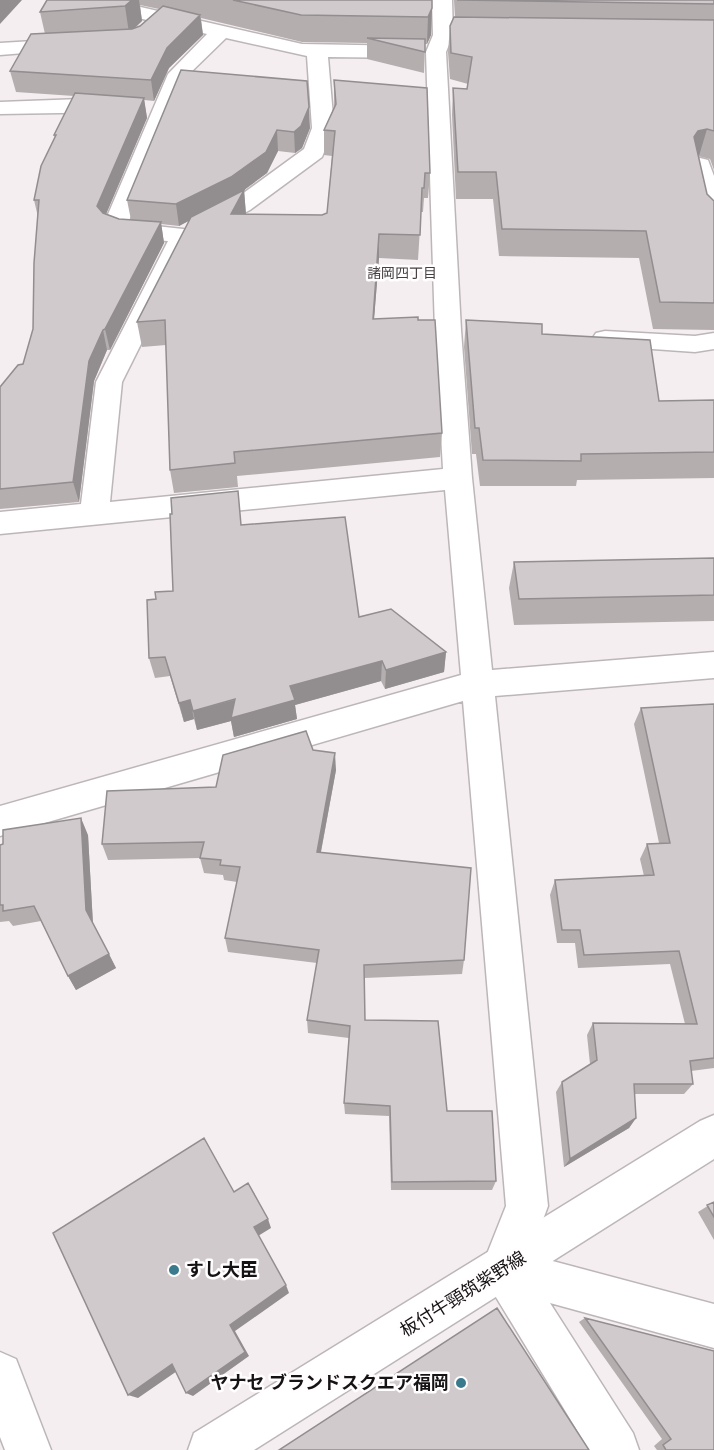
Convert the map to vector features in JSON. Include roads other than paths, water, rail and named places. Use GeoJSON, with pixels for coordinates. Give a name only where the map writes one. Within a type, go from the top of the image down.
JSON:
{"type":"FeatureCollection","features":[{"type":"Feature","properties":{"kind":"street"},"geometry":{"type":"LineString","coordinates":[[85,0],[302,50],[449,41]]}},
{"type":"Feature","properties":{"kind":"street"},"geometry":{"type":"LineString","coordinates":[[442,0],[449,41],[460,330],[458,478],[527,1206],[503,1269]]}},
{"type":"Feature","properties":{"kind":"street"},"geometry":{"type":"LineString","coordinates":[[142,35],[162,17]]}},
{"type":"Feature","properties":{"kind":"street"},"geometry":{"type":"LineString","coordinates":[[183,236],[114,226],[143,109],[222,31]]}},
{"type":"Feature","properties":{"kind":"street"},"geometry":{"type":"LineString","coordinates":[[0,49],[90,44]]}},
{"type":"Feature","properties":{"kind":"street"},"geometry":{"type":"LineString","coordinates":[[94,513],[109,382],[183,236],[242,205],[314,152],[323,128],[317,50]]}},
{"type":"Feature","properties":{"kind":"street"},"geometry":{"type":"LineString","coordinates":[[0,108],[81,105],[143,109]]}},
{"type":"Feature","properties":{"kind":"street"},"geometry":{"type":"LineString","coordinates":[[700,165],[714,221]]}},
{"type":"Feature","properties":{"kind":"street"},"geometry":{"type":"LineString","coordinates":[[578,337],[695,344],[714,341]]}},
{"type":"Feature","properties":{"kind":"street"},"geometry":{"type":"LineString","coordinates":[[0,523],[458,478]]}},
{"type":"Feature","properties":{"kind":"street"},"geometry":{"type":"LineString","coordinates":[[0,821],[477,684],[714,666]]}},
{"type":"Feature","properties":{"kind":"street","name":"板付牛頸筑紫野線"},"geometry":{"type":"LineString","coordinates":[[211,1450],[714,1135]]}},
{"type":"Feature","properties":{"kind":"street"},"geometry":{"type":"LineString","coordinates":[[503,1269],[714,1326]]}},
{"type":"Feature","properties":{"kind":"street"},"geometry":{"type":"LineString","coordinates":[[503,1269],[615,1450]]}},
{"type":"Feature","properties":{"kind":"street"},"geometry":{"type":"LineString","coordinates":[[0,1376],[28,1450]]}},
{"type":"Feature","properties":{"kind":"place","name":"すし大臣"},"geometry":{"type":"Point","coordinates":[174,1270]}},
{"type":"Feature","properties":{"kind":"place","name":"ヤナセ ブランドスクエア福岡"},"geometry":{"type":"Point","coordinates":[461,1383]}},
{"type":"Feature","properties":{"kind":"district","name":"諸岡四丁目"},"geometry":{"type":"Point","coordinates":[402,273]}}]}
